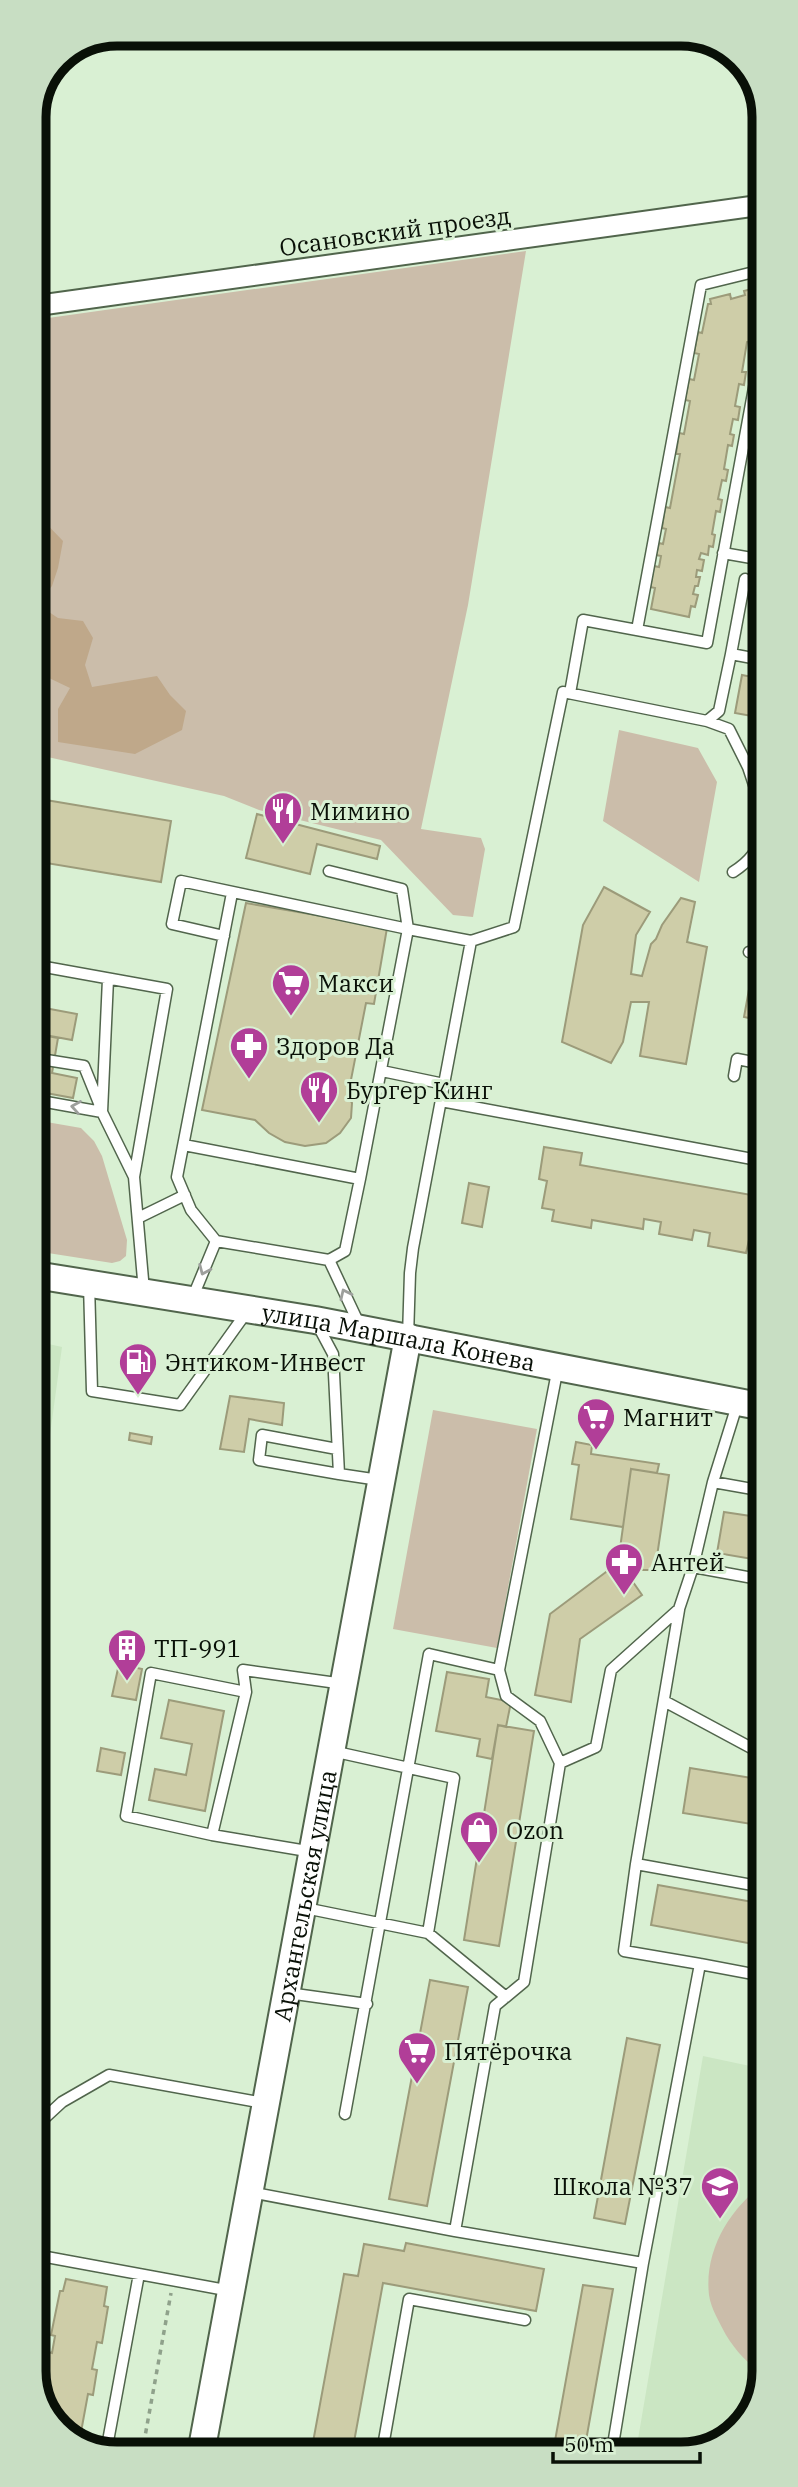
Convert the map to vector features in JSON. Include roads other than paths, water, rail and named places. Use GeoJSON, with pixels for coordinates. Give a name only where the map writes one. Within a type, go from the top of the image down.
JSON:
{"type":"FeatureCollection","features":[{"type":"Feature","properties":{"kind":"street","name":"Осановский проезд"},"geometry":{"type":"LineString","coordinates":[[46,304],[752,206]]}},
{"type":"Feature","properties":{"kind":"street","name":"улица Маршала Конева"},"geometry":{"type":"LineString","coordinates":[[46,1277],[315,1320],[751,1404]]}},
{"type":"Feature","properties":{"kind":"street","name":"Архангельская улица"},"geometry":{"type":"LineString","coordinates":[[203,2441],[408,1338]]}},
{"type":"Feature","properties":{"kind":"lane"},"geometry":{"type":"LineString","coordinates":[[637,630],[701,285],[752,272]]}},
{"type":"Feature","properties":{"kind":"lane"},"geometry":{"type":"LineString","coordinates":[[570,694],[583,620],[706,643],[752,416]]}},
{"type":"Feature","properties":{"kind":"lane"},"geometry":{"type":"LineString","coordinates":[[723,553],[752,558]]}},
{"type":"Feature","properties":{"kind":"lane"},"geometry":{"type":"LineString","coordinates":[[707,721],[719,711],[745,579]]}},
{"type":"Feature","properties":{"kind":"lane"},"geometry":{"type":"LineString","coordinates":[[731,654],[752,658]]}},
{"type":"Feature","properties":{"kind":"lane"},"geometry":{"type":"LineString","coordinates":[[224,936],[172,924],[181,881],[471,941],[514,927],[563,692],[707,721],[729,729],[752,781]]}},
{"type":"Feature","properties":{"kind":"lane"},"geometry":{"type":"LineString","coordinates":[[733,872],[752,857]]}},
{"type":"Feature","properties":{"kind":"lane"},"geometry":{"type":"LineString","coordinates":[[232,893],[177,1177],[191,1210],[216,1241],[328,1260],[345,1251],[408,929],[402,889],[329,871]]}},
{"type":"Feature","properties":{"kind":"lane"},"geometry":{"type":"LineString","coordinates":[[408,1338],[410,1273],[471,941]]}},
{"type":"Feature","properties":{"kind":"lane"},"geometry":{"type":"LineString","coordinates":[[46,967],[167,989],[134,1177],[144,1292]]}},
{"type":"Feature","properties":{"kind":"lane"},"geometry":{"type":"LineString","coordinates":[[102,1112],[108,979]]}},
{"type":"Feature","properties":{"kind":"lane"},"geometry":{"type":"LineString","coordinates":[[734,1076],[737,1059],[752,1062]]}},
{"type":"Feature","properties":{"kind":"lane"},"geometry":{"type":"LineString","coordinates":[[46,1060],[84,1066],[102,1112],[134,1177]]}},
{"type":"Feature","properties":{"kind":"lane"},"geometry":{"type":"LineString","coordinates":[[382,1071],[444,1084]]}},
{"type":"Feature","properties":{"kind":"lane"},"geometry":{"type":"LineString","coordinates":[[441,1101],[752,1159]]}},
{"type":"Feature","properties":{"kind":"lane"},"geometry":{"type":"LineString","coordinates":[[46,1102],[102,1112]]}},
{"type":"Feature","properties":{"kind":"lane"},"geometry":{"type":"LineString","coordinates":[[184,1145],[360,1179]]}},
{"type":"Feature","properties":{"kind":"lane"},"geometry":{"type":"LineString","coordinates":[[138,1218],[185,1195]]}},
{"type":"Feature","properties":{"kind":"lane"},"geometry":{"type":"LineString","coordinates":[[192,1299],[216,1241]]}},
{"type":"Feature","properties":{"kind":"lane"},"geometry":{"type":"LineString","coordinates":[[328,1260],[361,1329]]}},
{"type":"Feature","properties":{"kind":"lane"},"geometry":{"type":"LineString","coordinates":[[89,1283],[92,1391],[180,1405],[249,1309]]}},
{"type":"Feature","properties":{"kind":"lane"},"geometry":{"type":"LineString","coordinates":[[315,1320],[332,1354],[339,1474]]}},
{"type":"Feature","properties":{"kind":"lane"},"geometry":{"type":"LineString","coordinates":[[455,2231],[495,2007],[524,1982],[560,1763],[540,1721],[506,1696],[499,1670],[558,1367]]}},
{"type":"Feature","properties":{"kind":"lane"},"geometry":{"type":"LineString","coordinates":[[751,1404],[713,1482],[679,1609],[624,1951],[752,1974]]}},
{"type":"Feature","properties":{"kind":"lane"},"geometry":{"type":"LineString","coordinates":[[337,1449],[262,1436],[259,1460],[382,1481]]}},
{"type":"Feature","properties":{"kind":"lane"},"geometry":{"type":"LineString","coordinates":[[713,1482],[752,1489]]}},
{"type":"Feature","properties":{"kind":"lane"},"geometry":{"type":"LineString","coordinates":[[692,1567],[752,1578]]}},
{"type":"Feature","properties":{"kind":"lane"},"geometry":{"type":"LineString","coordinates":[[560,1763],[596,1747],[611,1670],[679,1609]]}},
{"type":"Feature","properties":{"kind":"lane"},"geometry":{"type":"LineString","coordinates":[[345,2114],[429,1654],[499,1670]]}},
{"type":"Feature","properties":{"kind":"lane"},"geometry":{"type":"LineString","coordinates":[[212,1835],[246,1692],[243,1671],[344,1684]]}},
{"type":"Feature","properties":{"kind":"lane"},"geometry":{"type":"LineString","coordinates":[[246,1692],[151,1673],[126,1816],[212,1835],[313,1852]]}},
{"type":"Feature","properties":{"kind":"lane"},"geometry":{"type":"LineString","coordinates":[[664,1701],[752,1748]]}},
{"type":"Feature","properties":{"kind":"lane"},"geometry":{"type":"LineString","coordinates":[[332,1751],[454,1778],[428,1933]]}},
{"type":"Feature","properties":{"kind":"lane"},"geometry":{"type":"LineString","coordinates":[[636,1864],[752,1885]]}},
{"type":"Feature","properties":{"kind":"lane"},"geometry":{"type":"LineString","coordinates":[[303,1908],[428,1933],[506,1997]]}},
{"type":"Feature","properties":{"kind":"lane"},"geometry":{"type":"LineString","coordinates":[[614,2442],[643,2263],[700,1964]]}},
{"type":"Feature","properties":{"kind":"lane"},"geometry":{"type":"LineString","coordinates":[[287,1993],[367,2004]]}},
{"type":"Feature","properties":{"kind":"lane"},"geometry":{"type":"LineString","coordinates":[[46,2117],[62,2102],[109,2075],[267,2103]]}},
{"type":"Feature","properties":{"kind":"lane"},"geometry":{"type":"LineString","coordinates":[[250,2192],[643,2263]]}},
{"type":"Feature","properties":{"kind":"lane"},"geometry":{"type":"LineString","coordinates":[[46,2256],[232,2291]]}},
{"type":"Feature","properties":{"kind":"lane"},"geometry":{"type":"LineString","coordinates":[[108,2440],[139,2274]]}},
{"type":"Feature","properties":{"kind":"lane"},"geometry":{"type":"LineString","coordinates":[[384,2441],[409,2299],[525,2320]]}},
{"type":"Feature","properties":{"kind":"place","name":"Мимино"},"geometry":{"type":"Point","coordinates":[283,845]}},
{"type":"Feature","properties":{"kind":"place","name":"Макси"},"geometry":{"type":"Point","coordinates":[291,1017]}},
{"type":"Feature","properties":{"kind":"place","name":"Здоров Да"},"geometry":{"type":"Point","coordinates":[249,1080]}},
{"type":"Feature","properties":{"kind":"place","name":"Бургер Кинг"},"geometry":{"type":"Point","coordinates":[319,1124]}},
{"type":"Feature","properties":{"kind":"place","name":"Энтиком-Инвест"},"geometry":{"type":"Point","coordinates":[138,1396]}},
{"type":"Feature","properties":{"kind":"place","name":"Магнит"},"geometry":{"type":"Point","coordinates":[596,1451]}},
{"type":"Feature","properties":{"kind":"place","name":"Антей"},"geometry":{"type":"Point","coordinates":[624,1596]}},
{"type":"Feature","properties":{"kind":"place","name":"ТП-991"},"geometry":{"type":"Point","coordinates":[127,1682]}},
{"type":"Feature","properties":{"kind":"place","name":"Ozon"},"geometry":{"type":"Point","coordinates":[479,1864]}},
{"type":"Feature","properties":{"kind":"place","name":"Пятёрочка"},"geometry":{"type":"Point","coordinates":[417,2085]}},
{"type":"Feature","properties":{"kind":"place","name":"Школа №37"},"geometry":{"type":"Point","coordinates":[720,2220]}}]}
